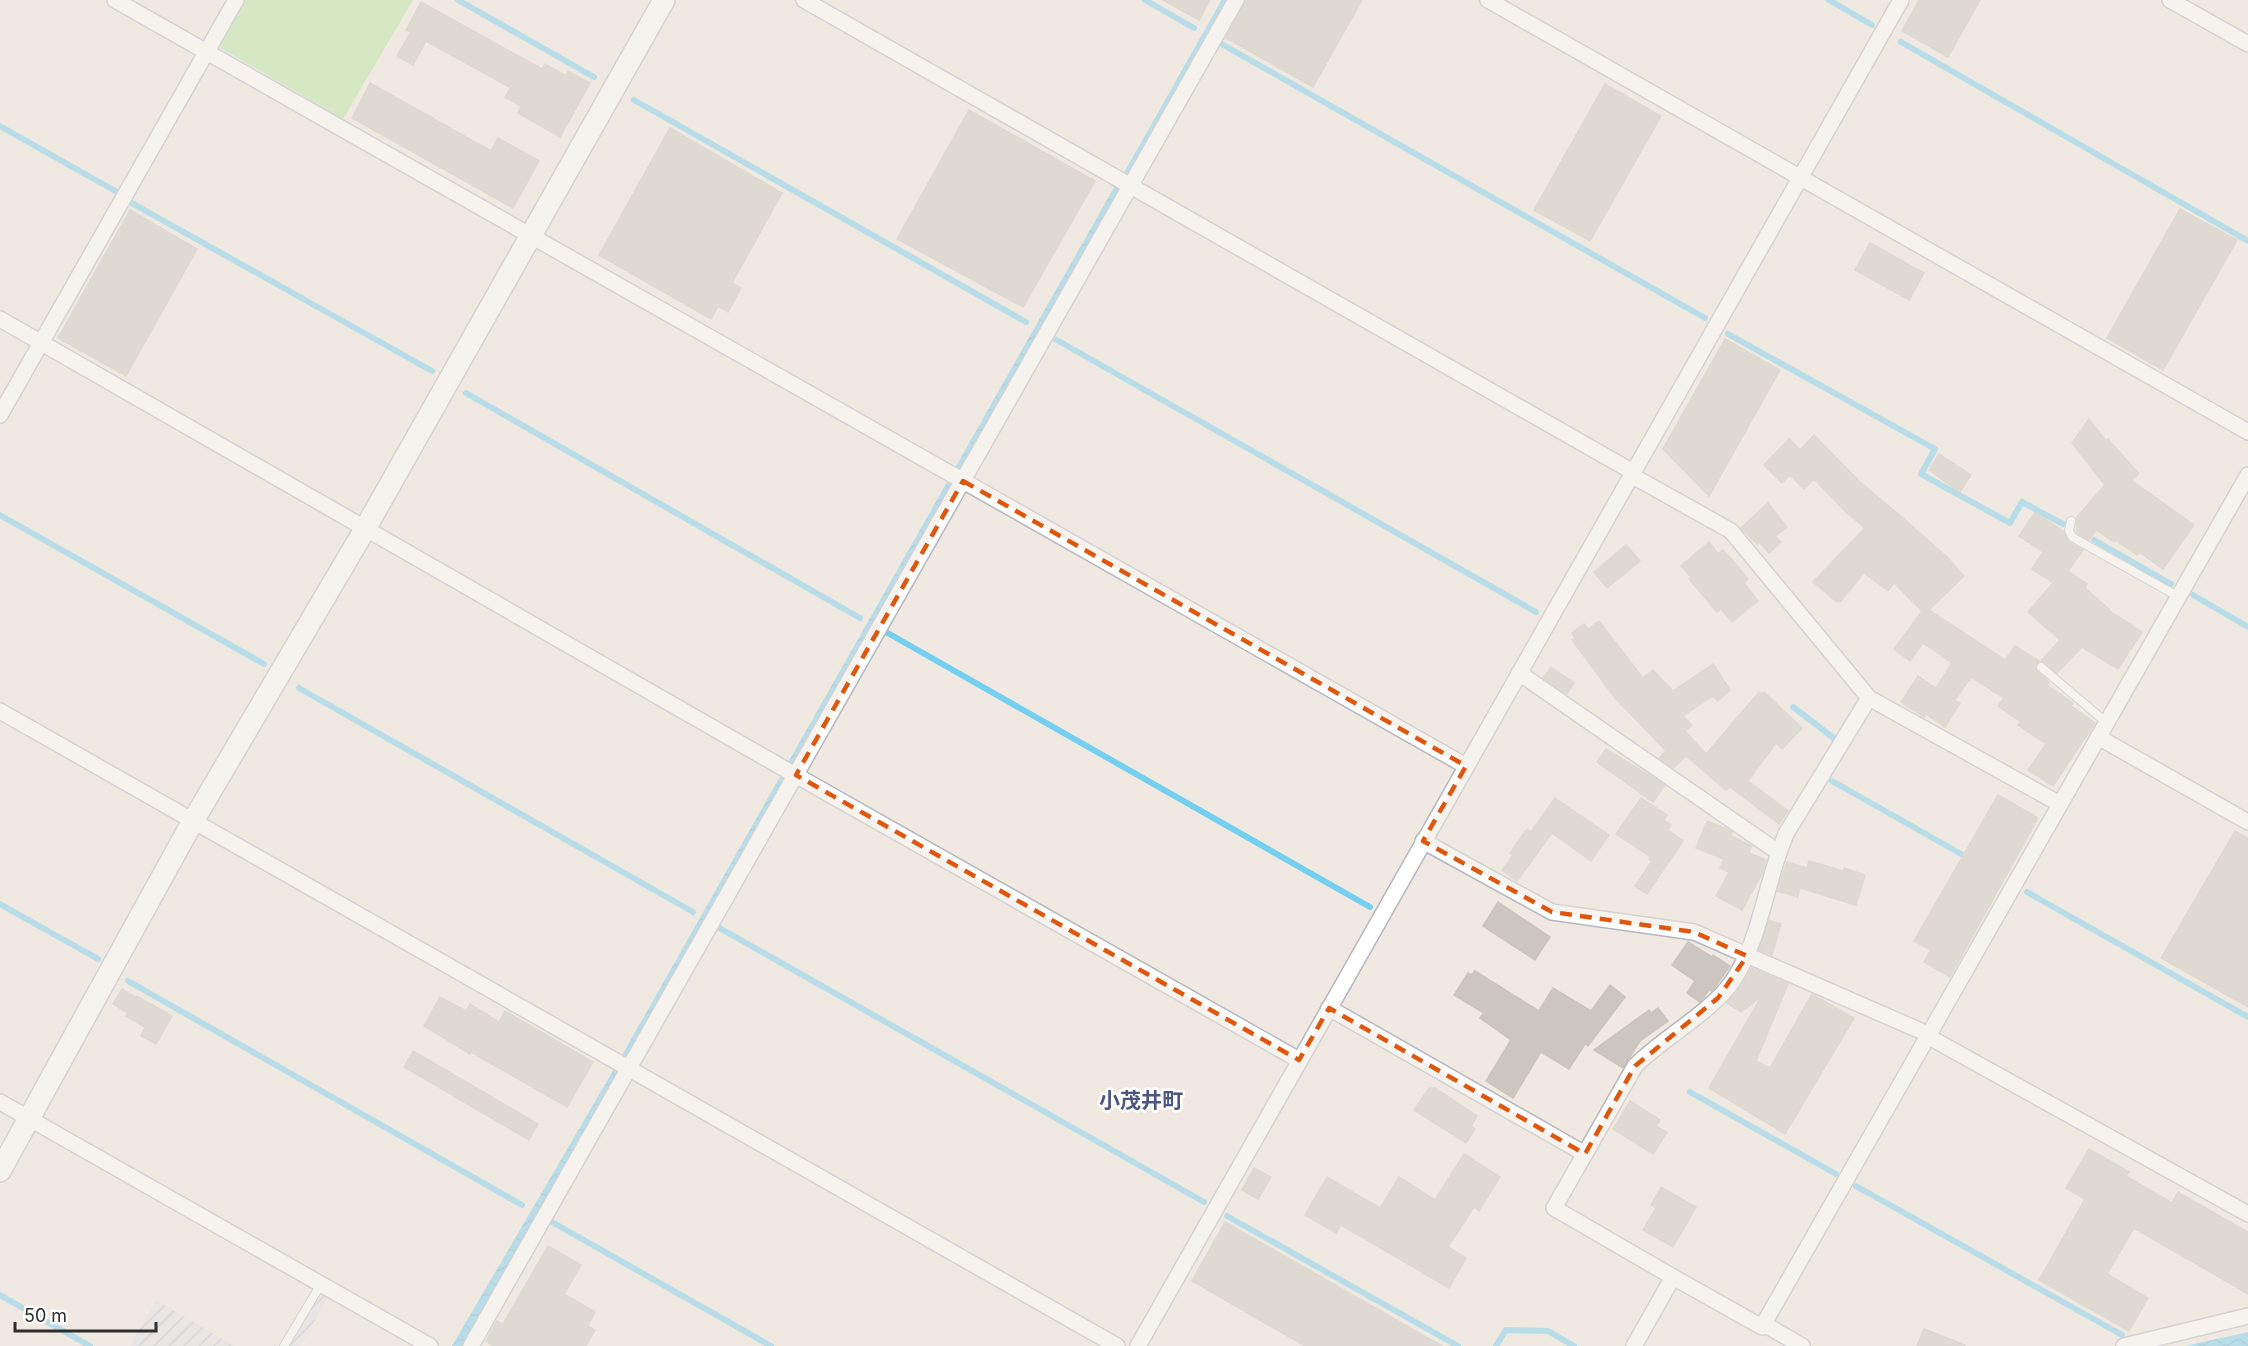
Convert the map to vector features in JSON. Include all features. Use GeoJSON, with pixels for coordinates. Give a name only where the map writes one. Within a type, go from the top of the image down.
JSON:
{"type":"FeatureCollection","features":[{"type":"Feature","properties":{"kind":"street"},"geometry":{"type":"LineString","coordinates":[[115,0],[1466,766]]}},
{"type":"Feature","properties":{"kind":"street"},"geometry":{"type":"LineString","coordinates":[[0,415],[236,0]]}},
{"type":"Feature","properties":{"kind":"street"},"geometry":{"type":"LineString","coordinates":[[0,1171],[193,821],[365,529],[664,0]]}},
{"type":"Feature","properties":{"kind":"street"},"geometry":{"type":"LineString","coordinates":[[804,0],[1731,531],[1869,698],[2060,804]]}},
{"type":"Feature","properties":{"kind":"street"},"geometry":{"type":"LineString","coordinates":[[471,1346],[623,1066],[956,478],[1131,186],[1236,0]]}},
{"type":"Feature","properties":{"kind":"street"},"geometry":{"type":"LineString","coordinates":[[1488,0],[2248,432]]}},
{"type":"Feature","properties":{"kind":"street"},"geometry":{"type":"LineString","coordinates":[[1138,1346],[1902,0]]}},
{"type":"Feature","properties":{"kind":"street"},"geometry":{"type":"LineString","coordinates":[[2170,0],[2248,44]]}},
{"type":"Feature","properties":{"kind":"street"},"geometry":{"type":"LineString","coordinates":[[0,320],[1299,1060]]}},
{"type":"Feature","properties":{"kind":"street"},"geometry":{"type":"LineString","coordinates":[[1869,698],[1787,832],[1778,852],[1747,956],[1732,982],[1718,998],[1649,1052],[1635,1066],[1554,1208],[1762,1327],[2248,475]]}},
{"type":"Feature","properties":{"kind":"street"},"geometry":{"type":"LineString","coordinates":[[1519,673],[1778,852]]}},
{"type":"Feature","properties":{"kind":"street"},"geometry":{"type":"LineString","coordinates":[[0,711],[1117,1346]]}},
{"type":"Feature","properties":{"kind":"street"},"geometry":{"type":"LineString","coordinates":[[2098,737],[2248,822]]}},
{"type":"Feature","properties":{"kind":"street"},"geometry":{"type":"LineString","coordinates":[[1424,841],[1552,912],[1694,932],[1930,1036],[2248,1214]]}},
{"type":"Feature","properties":{"kind":"street"},"geometry":{"type":"LineString","coordinates":[[1329,1008],[1585,1154]]}},
{"type":"Feature","properties":{"kind":"street"},"geometry":{"type":"LineString","coordinates":[[0,1102],[430,1346]]}},
{"type":"Feature","properties":{"kind":"street"},"geometry":{"type":"LineString","coordinates":[[1634,1346],[1673,1277]]}},
{"type":"Feature","properties":{"kind":"street"},"geometry":{"type":"LineString","coordinates":[[2124,1346],[2248,1316]]}},
{"type":"Feature","properties":{"kind":"street"},"geometry":{"type":"LineString","coordinates":[[1764,1324],[1802,1346]]}},
{"type":"Feature","properties":{"kind":"lane"},"geometry":{"type":"LineString","coordinates":[[2071,521],[2069,530],[2072,537],[2179,597]]}},
{"type":"Feature","properties":{"kind":"lane"},"geometry":{"type":"LineString","coordinates":[[2041,667],[2107,723]]}},
{"type":"Feature","properties":{"kind":"lane"},"geometry":{"type":"LineString","coordinates":[[284,1346],[321,1284]]}},
{"type":"Feature","properties":{"kind":"highlighted area"},"geometry":{"type":"Polygon","coordinates":[[[963,481],[1466,766],[1423,841],[1552,912],[1694,932],[1747,956],[1718,998],[1635,1066],[1585,1154],[1329,1008],[1299,1060],[796,775],[963,481]]]}},
{"type":"Feature","properties":{"kind":"shaded area"},"geometry":{"type":"Polygon","coordinates":[[[314,1288],[328,1297],[300,1346],[273,1346],[282,1343],[314,1288]]]}},
{"type":"Feature","properties":{"kind":"shaded area"},"geometry":{"type":"Polygon","coordinates":[[[156,1300],[234,1346],[130,1346],[156,1300]]]}},
{"type":"Feature","properties":{"kind":"green space"},"geometry":{"type":"Polygon","coordinates":[[[246,0],[413,0],[343,119],[219,47],[246,0]]]}},
{"type":"Feature","properties":{"kind":"water"},"geometry":{"type":"Polygon","coordinates":[[[1116,184],[1121,187],[463,1346],[452,1346],[621,1057],[1116,184]]]}},
{"type":"Feature","properties":{"kind":"water"},"geometry":{"type":"Polygon","coordinates":[[[2248,1332],[2248,1346],[2185,1346],[2248,1332]]]}},
{"type":"Feature","properties":{"kind":"building"},"geometry":{"type":"Polygon","coordinates":[[[1163,0],[1210,0],[1199,20],[1163,0]]]}},
{"type":"Feature","properties":{"kind":"building"},"geometry":{"type":"Polygon","coordinates":[[[1246,0],[1362,0],[1313,87],[1226,38],[1246,0]]]}},
{"type":"Feature","properties":{"kind":"building"},"geometry":{"type":"Polygon","coordinates":[[[1919,0],[1980,0],[1948,57],[1902,31],[1919,0]]]}},
{"type":"Feature","properties":{"kind":"building"},"geometry":{"type":"Polygon","coordinates":[[[421,2],[542,69],[545,64],[566,76],[568,71],[590,83],[560,137],[518,113],[521,106],[505,97],[511,88],[426,41],[413,65],[397,56],[411,32],[406,30],[421,2]]]}},
{"type":"Feature","properties":{"kind":"building"},"geometry":{"type":"Polygon","coordinates":[[[370,83],[491,151],[498,138],[539,161],[513,208],[352,118],[370,83]]]}},
{"type":"Feature","properties":{"kind":"building"},"geometry":{"type":"Polygon","coordinates":[[[1605,84],[1661,116],[1590,241],[1534,210],[1605,84]]]}},
{"type":"Feature","properties":{"kind":"building"},"geometry":{"type":"Polygon","coordinates":[[[969,110],[1095,181],[1023,307],[897,239],[969,110]]]}},
{"type":"Feature","properties":{"kind":"building"},"geometry":{"type":"Polygon","coordinates":[[[670,128],[782,193],[732,283],[741,288],[728,312],[718,306],[711,319],[599,255],[670,128]]]}},
{"type":"Feature","properties":{"kind":"building"},"geometry":{"type":"Polygon","coordinates":[[[2180,209],[2237,240],[2163,370],[2107,338],[2180,209]]]}},
{"type":"Feature","properties":{"kind":"building"},"geometry":{"type":"Polygon","coordinates":[[[130,210],[197,249],[126,376],[58,338],[130,210]]]}},
{"type":"Feature","properties":{"kind":"building"},"geometry":{"type":"Polygon","coordinates":[[[1870,243],[1924,273],[1909,300],[1855,270],[1870,243]]]}},
{"type":"Feature","properties":{"kind":"building"},"geometry":{"type":"Polygon","coordinates":[[[1725,339],[1780,370],[1709,496],[1663,449],[1725,339]]]}},
{"type":"Feature","properties":{"kind":"building"},"geometry":{"type":"Polygon","coordinates":[[[2089,419],[2106,441],[2108,439],[2139,474],[2131,480],[2194,525],[2163,569],[2139,552],[2137,555],[2096,530],[2089,540],[2077,533],[2076,518],[2105,485],[2072,443],[2089,419]]]}},
{"type":"Feature","properties":{"kind":"building"},"geometry":{"type":"Polygon","coordinates":[[[1814,435],[1859,481],[1947,557],[1964,576],[1929,610],[2005,660],[2015,646],[2039,661],[2035,668],[2049,682],[2047,685],[2073,703],[2071,706],[2095,723],[2053,786],[2028,770],[2046,744],[2018,725],[2021,722],[1998,706],[2004,698],[1971,677],[1955,700],[1960,703],[1945,727],[1926,714],[1924,717],[1901,702],[1918,676],[1936,688],[1952,663],[1923,643],[1910,661],[1894,649],[1922,611],[1894,583],[1888,591],[1864,573],[1840,602],[1838,600],[1837,602],[1813,582],[1865,528],[1814,479],[1804,489],[1790,475],[1782,483],[1764,465],[1789,439],[1800,450],[1814,435]]]}},
{"type":"Feature","properties":{"kind":"building"},"geometry":{"type":"Polygon","coordinates":[[[1939,454],[1971,475],[1960,492],[1929,470],[1939,454]]]}},
{"type":"Feature","properties":{"kind":"building"},"geometry":{"type":"Polygon","coordinates":[[[1768,503],[1787,527],[1775,536],[1781,542],[1769,553],[1741,528],[1768,503]]]}},
{"type":"Feature","properties":{"kind":"building"},"geometry":{"type":"Polygon","coordinates":[[[2035,512],[2063,531],[2068,542],[2083,550],[2068,571],[2087,584],[2085,588],[2108,610],[2142,632],[2118,669],[2082,647],[2057,673],[2041,661],[2060,640],[2028,612],[2053,583],[2032,569],[2043,552],[2019,536],[2035,512]]]}},
{"type":"Feature","properties":{"kind":"building"},"geometry":{"type":"Polygon","coordinates":[[[1709,542],[1718,554],[1722,550],[1729,556],[1748,579],[1744,583],[1758,601],[1732,622],[1721,609],[1717,612],[1681,566],[1709,542]]]}},
{"type":"Feature","properties":{"kind":"building"},"geometry":{"type":"Polygon","coordinates":[[[1626,545],[1640,561],[1607,588],[1594,572],[1626,545]]]}},
{"type":"Feature","properties":{"kind":"building"},"geometry":{"type":"Polygon","coordinates":[[[1599,621],[1643,678],[1653,670],[1673,691],[1713,664],[1730,690],[1718,701],[1713,696],[1683,716],[1692,725],[1685,731],[1706,754],[1759,692],[1761,694],[1764,692],[1802,728],[1782,749],[1776,743],[1748,781],[1788,811],[1779,824],[1730,787],[1726,790],[1686,756],[1673,768],[1659,758],[1666,751],[1615,698],[1572,640],[1575,638],[1572,633],[1584,624],[1588,629],[1599,621]]]}},
{"type":"Feature","properties":{"kind":"building"},"geometry":{"type":"Polygon","coordinates":[[[1551,667],[1574,683],[1567,694],[1543,678],[1551,667]]]}},
{"type":"Feature","properties":{"kind":"building"},"geometry":{"type":"Polygon","coordinates":[[[1606,749],[1665,785],[1653,802],[1597,762],[1606,749]]]}},
{"type":"Feature","properties":{"kind":"building"},"geometry":{"type":"Polygon","coordinates":[[[1998,795],[2038,818],[1950,977],[1924,962],[1931,950],[1914,941],[1998,795]]]}},
{"type":"Feature","properties":{"kind":"building"},"geometry":{"type":"Polygon","coordinates":[[[1555,798],[1609,835],[1591,861],[1552,833],[1517,881],[1502,870],[1513,855],[1510,853],[1527,829],[1531,832],[1555,798]]]}},
{"type":"Feature","properties":{"kind":"building"},"geometry":{"type":"Polygon","coordinates":[[[1641,798],[1667,815],[1664,820],[1671,825],[1668,830],[1683,841],[1647,894],[1635,886],[1652,861],[1649,859],[1651,857],[1616,834],[1641,798]]]}},
{"type":"Feature","properties":{"kind":"building"},"geometry":{"type":"Polygon","coordinates":[[[1707,821],[1729,830],[1732,832],[1731,836],[1752,846],[1749,853],[1766,860],[1763,872],[1742,910],[1716,896],[1729,872],[1720,868],[1724,859],[1696,848],[1707,821]]]}},
{"type":"Feature","properties":{"kind":"building"},"geometry":{"type":"Polygon","coordinates":[[[2235,831],[2248,839],[2248,1007],[2161,958],[2235,831]]]}},
{"type":"Feature","properties":{"kind":"building"},"geometry":{"type":"Polygon","coordinates":[[[1809,861],[1865,875],[1856,905],[1800,888],[1798,897],[1777,891],[1787,862],[1807,868],[1809,861]]]}},
{"type":"Feature","properties":{"kind":"building"},"geometry":{"type":"Polygon","coordinates":[[[1498,902],[1550,937],[1535,960],[1483,926],[1498,902]]]}},
{"type":"Feature","properties":{"kind":"building"},"geometry":{"type":"Polygon","coordinates":[[[1769,920],[1781,924],[1772,955],[1759,950],[1769,920]]]}},
{"type":"Feature","properties":{"kind":"building"},"geometry":{"type":"Polygon","coordinates":[[[1688,942],[1730,966],[1715,987],[1709,990],[1700,1002],[1687,993],[1695,981],[1672,965],[1688,942]]]}},
{"type":"Feature","properties":{"kind":"building"},"geometry":{"type":"Polygon","coordinates":[[[1752,968],[1788,984],[1756,1061],[1770,1068],[1812,994],[1854,1018],[1785,1134],[1709,1088],[1761,997],[1741,1012],[1727,1003],[1752,968]]]}},
{"type":"Feature","properties":{"kind":"building"},"geometry":{"type":"Polygon","coordinates":[[[1475,971],[1539,1011],[1553,988],[1591,1011],[1610,985],[1625,997],[1588,1046],[1585,1044],[1569,1069],[1541,1052],[1513,1098],[1486,1081],[1511,1040],[1480,1018],[1484,1013],[1454,995],[1468,973],[1472,975],[1475,971]]]}},
{"type":"Feature","properties":{"kind":"building"},"geometry":{"type":"Polygon","coordinates":[[[122,989],[172,1016],[156,1044],[141,1036],[145,1027],[126,1016],[128,1013],[113,1004],[122,989]]]}},
{"type":"Feature","properties":{"kind":"building"},"geometry":{"type":"Polygon","coordinates":[[[440,997],[466,1011],[470,1004],[499,1022],[505,1011],[593,1062],[567,1107],[424,1026],[440,997]]]}},
{"type":"Feature","properties":{"kind":"building"},"geometry":{"type":"Polygon","coordinates":[[[1658,1008],[1668,1021],[1640,1041],[1623,1068],[1594,1050],[1649,1010],[1651,1013],[1658,1008]]]}},
{"type":"Feature","properties":{"kind":"building"},"geometry":{"type":"Polygon","coordinates":[[[413,1051],[538,1124],[529,1140],[404,1067],[413,1051]]]}},
{"type":"Feature","properties":{"kind":"building"},"geometry":{"type":"Polygon","coordinates":[[[1429,1088],[1435,1088],[1477,1116],[1471,1126],[1475,1129],[1466,1143],[1414,1110],[1429,1088]]]}},
{"type":"Feature","properties":{"kind":"building"},"geometry":{"type":"Polygon","coordinates":[[[1630,1101],[1660,1120],[1656,1126],[1667,1132],[1653,1154],[1613,1129],[1630,1101]]]}},
{"type":"Feature","properties":{"kind":"building"},"geometry":{"type":"Polygon","coordinates":[[[2089,1149],[2129,1172],[2126,1176],[2172,1203],[2178,1192],[2248,1232],[2248,1294],[2134,1228],[2107,1274],[2148,1298],[2129,1331],[2039,1280],[2085,1199],[2066,1188],[2089,1149]]]}},
{"type":"Feature","properties":{"kind":"building"},"geometry":{"type":"Polygon","coordinates":[[[1464,1154],[1500,1177],[1479,1211],[1474,1207],[1448,1247],[1466,1258],[1449,1288],[1341,1225],[1336,1233],[1305,1215],[1327,1177],[1380,1208],[1399,1177],[1435,1200],[1464,1154]]]}},
{"type":"Feature","properties":{"kind":"building"},"geometry":{"type":"Polygon","coordinates":[[[1254,1168],[1271,1177],[1258,1199],[1242,1190],[1254,1168]]]}},
{"type":"Feature","properties":{"kind":"building"},"geometry":{"type":"Polygon","coordinates":[[[1661,1187],[1696,1207],[1673,1247],[1643,1230],[1656,1208],[1651,1205],[1661,1187]]]}},
{"type":"Feature","properties":{"kind":"building"},"geometry":{"type":"Polygon","coordinates":[[[1225,1222],[1442,1346],[1305,1346],[1192,1281],[1225,1222]]]}},
{"type":"Feature","properties":{"kind":"building"},"geometry":{"type":"Polygon","coordinates":[[[548,1246],[581,1265],[564,1294],[595,1312],[588,1326],[595,1330],[586,1346],[494,1346],[486,1341],[497,1321],[503,1324],[548,1246]]]}},
{"type":"Feature","properties":{"kind":"building"},"geometry":{"type":"Polygon","coordinates":[[[1924,1329],[1965,1345],[1965,1346],[1917,1346],[1924,1329]]]}},
{"type":"Feature","properties":{"kind":"waterway"},"geometry":{"type":"LineString","coordinates":[[458,0],[594,77]]}},
{"type":"Feature","properties":{"kind":"waterway"},"geometry":{"type":"LineString","coordinates":[[1145,0],[1194,28]]}},
{"type":"Feature","properties":{"kind":"waterway"},"geometry":{"type":"LineString","coordinates":[[1125,177],[1225,0]]}},
{"type":"Feature","properties":{"kind":"waterway"},"geometry":{"type":"LineString","coordinates":[[1829,0],[1872,25]]}},
{"type":"Feature","properties":{"kind":"waterway"},"geometry":{"type":"LineString","coordinates":[[1901,42],[2248,241]]}},
{"type":"Feature","properties":{"kind":"waterway"},"geometry":{"type":"LineString","coordinates":[[1220,43],[1705,318]]}},
{"type":"Feature","properties":{"kind":"waterway"},"geometry":{"type":"LineString","coordinates":[[634,100],[1026,322]]}},
{"type":"Feature","properties":{"kind":"waterway"},"geometry":{"type":"LineString","coordinates":[[0,126],[117,192]]}},
{"type":"Feature","properties":{"kind":"waterway"},"geometry":{"type":"LineString","coordinates":[[130,202],[432,371]]}},
{"type":"Feature","properties":{"kind":"waterway"},"geometry":{"type":"LineString","coordinates":[[1728,334],[1935,449],[1921,474],[2010,523],[2022,502],[2063,524]]}},
{"type":"Feature","properties":{"kind":"waterway"},"geometry":{"type":"LineString","coordinates":[[1055,339],[1536,612]]}},
{"type":"Feature","properties":{"kind":"waterway"},"geometry":{"type":"LineString","coordinates":[[466,393],[860,618]]}},
{"type":"Feature","properties":{"kind":"waterway"},"geometry":{"type":"LineString","coordinates":[[0,515],[264,664]]}},
{"type":"Feature","properties":{"kind":"waterway"},"geometry":{"type":"LineString","coordinates":[[2094,540],[2171,584]]}},
{"type":"Feature","properties":{"kind":"waterway"},"geometry":{"type":"LineString","coordinates":[[2193,595],[2248,627]]}},
{"type":"Feature","properties":{"kind":"waterway"},"geometry":{"type":"LineString","coordinates":[[886,632],[1370,907]]}},
{"type":"Feature","properties":{"kind":"waterway"},"geometry":{"type":"LineString","coordinates":[[299,688],[693,912]]}},
{"type":"Feature","properties":{"kind":"waterway"},"geometry":{"type":"LineString","coordinates":[[1793,707],[1835,739]]}},
{"type":"Feature","properties":{"kind":"waterway"},"geometry":{"type":"LineString","coordinates":[[1832,781],[1970,859]]}},
{"type":"Feature","properties":{"kind":"waterway"},"geometry":{"type":"LineString","coordinates":[[2027,892],[2248,1017]]}},
{"type":"Feature","properties":{"kind":"waterway"},"geometry":{"type":"LineString","coordinates":[[0,904],[98,959]]}},
{"type":"Feature","properties":{"kind":"waterway"},"geometry":{"type":"LineString","coordinates":[[716,926],[1204,1202]]}},
{"type":"Feature","properties":{"kind":"waterway"},"geometry":{"type":"LineString","coordinates":[[128,981],[522,1205]]}},
{"type":"Feature","properties":{"kind":"waterway"},"geometry":{"type":"LineString","coordinates":[[1690,1092],[1836,1174]]}},
{"type":"Feature","properties":{"kind":"waterway"},"geometry":{"type":"LineString","coordinates":[[1856,1186],[2122,1335]]}},
{"type":"Feature","properties":{"kind":"waterway"},"geometry":{"type":"LineString","coordinates":[[1227,1216],[1458,1346]]}},
{"type":"Feature","properties":{"kind":"waterway"},"geometry":{"type":"LineString","coordinates":[[552,1222],[771,1346]]}},
{"type":"Feature","properties":{"kind":"waterway"},"geometry":{"type":"LineString","coordinates":[[0,1295],[90,1346]]}},
{"type":"Feature","properties":{"kind":"waterway"},"geometry":{"type":"LineString","coordinates":[[1496,1346],[1506,1330],[1548,1331],[1574,1346]]}},
{"type":"Feature","properties":{"kind":"district","name":"小茂井町"},"geometry":{"type":"Point","coordinates":[1141,1101]}}]}
